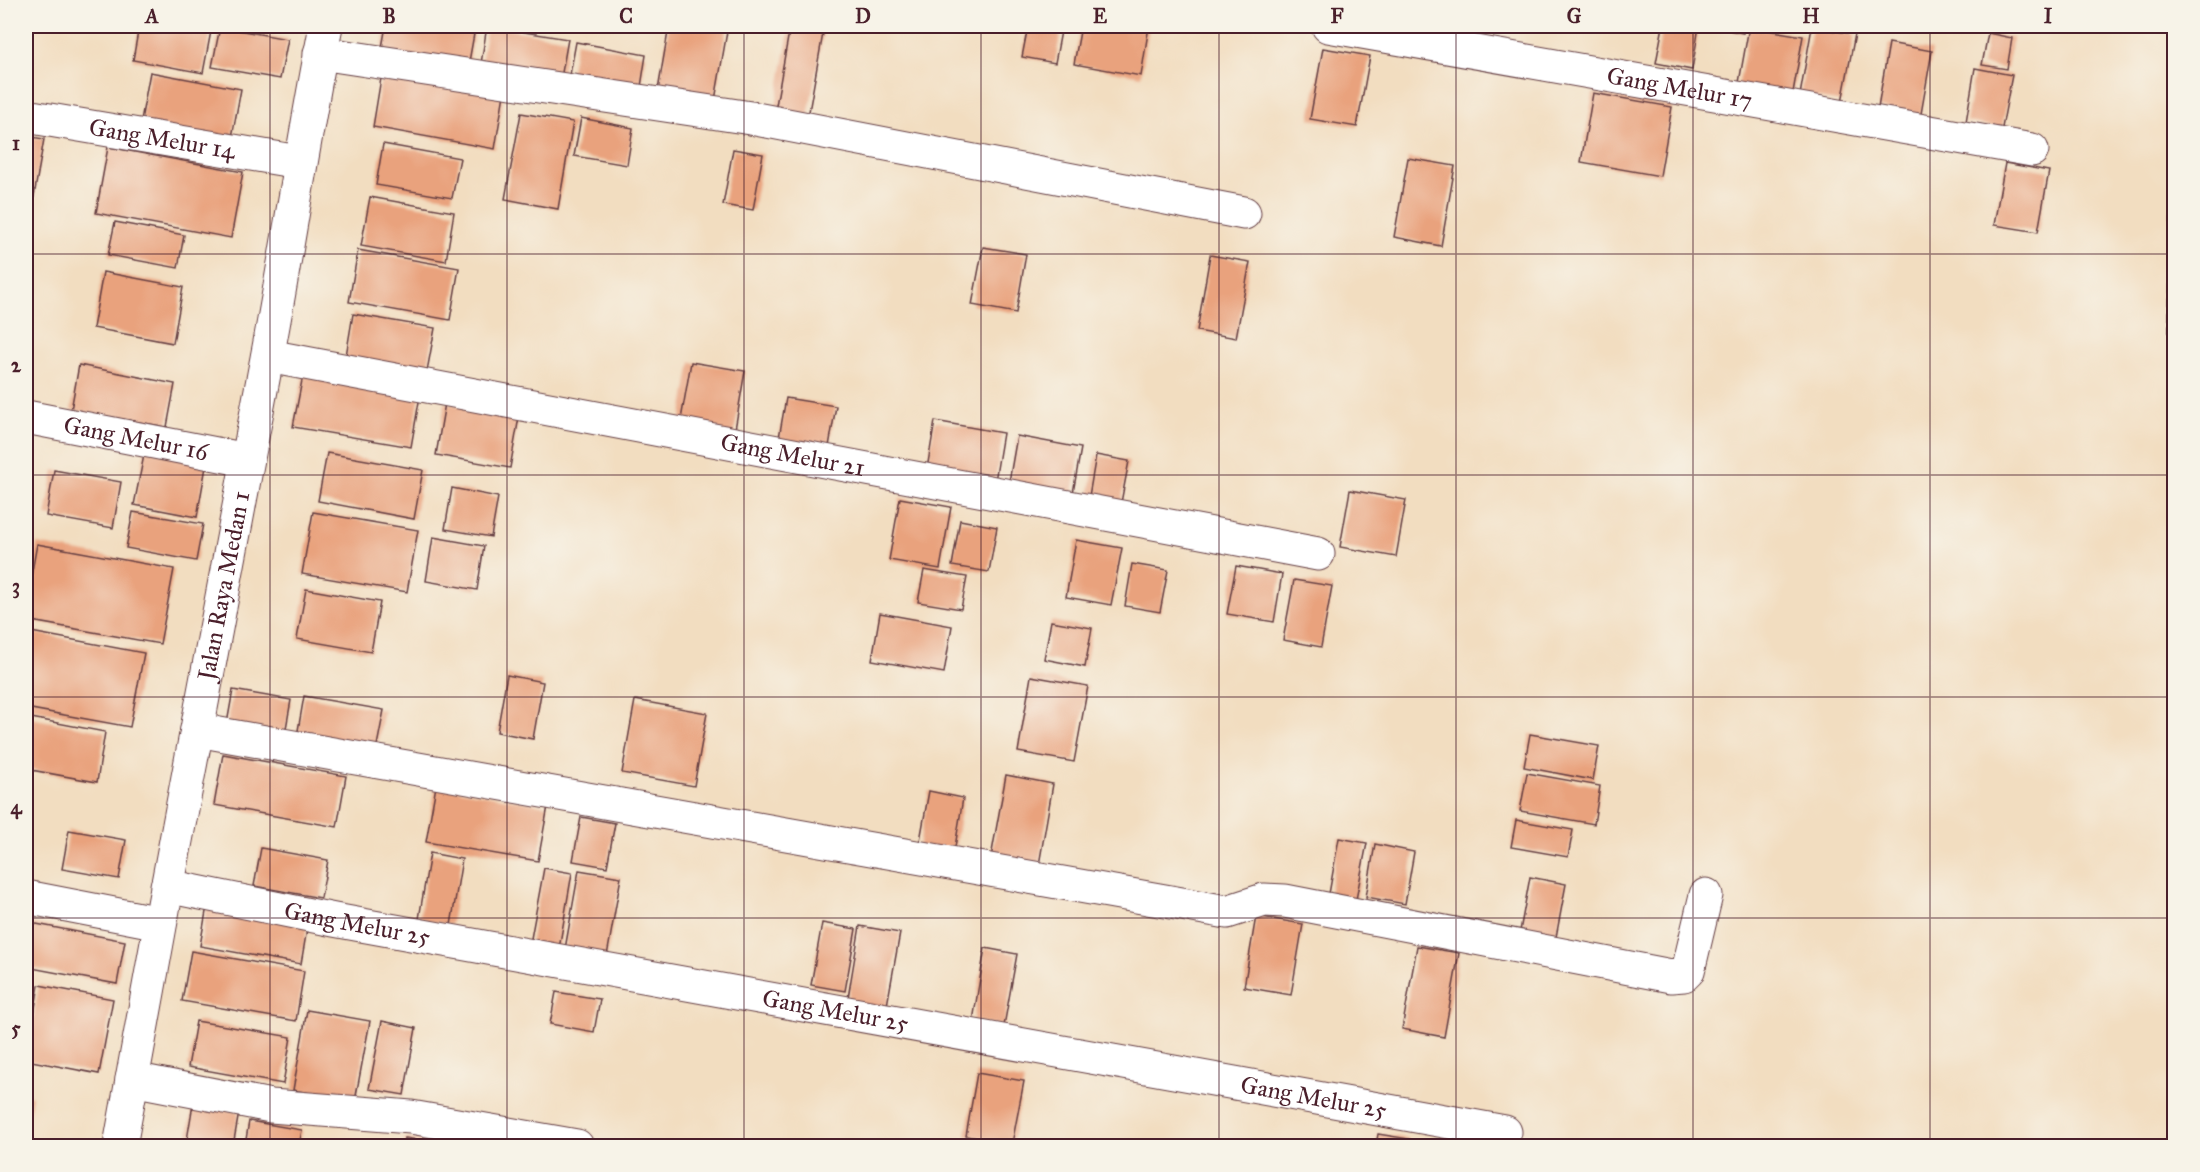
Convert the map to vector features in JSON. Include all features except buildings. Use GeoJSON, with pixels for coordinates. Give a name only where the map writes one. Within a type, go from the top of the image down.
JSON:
{"type":"FeatureCollection","features":[{"type":"Feature","properties":{"kind":"street","name":"Gang Melur 17"},"geometry":{"type":"LineString","coordinates":[[1328,26],[2032,150]]}},
{"type":"Feature","properties":{"kind":"street","name":"Jalan Raya Medan 1"},"geometry":{"type":"LineString","coordinates":[[120,1146],[268,356],[299,162],[323,39]]}},
{"type":"Feature","properties":{"kind":"street"},"geometry":{"type":"LineString","coordinates":[[323,39],[751,118],[1244,213]]}},
{"type":"Feature","properties":{"kind":"street","name":"Gang Melur 14"},"geometry":{"type":"LineString","coordinates":[[26,116],[299,162]]}},
{"type":"Feature","properties":{"kind":"street","name":"Gang Melur 21"},"geometry":{"type":"LineString","coordinates":[[268,356],[1318,554]]}},
{"type":"Feature","properties":{"kind":"street","name":"Gang Melur 16"},"geometry":{"type":"LineString","coordinates":[[26,417],[247,460]]}},
{"type":"Feature","properties":{"kind":"street"},"geometry":{"type":"LineString","coordinates":[[197,730],[1227,912],[1264,900],[1285,901],[1671,976],[1684,975],[1688,971],[1706,895]]}},
{"type":"Feature","properties":{"kind":"street","name":"Gang Melur 25"},"geometry":{"type":"LineString","coordinates":[[167,886],[334,920],[1505,1132]]}},
{"type":"Feature","properties":{"kind":"street"},"geometry":{"type":"LineString","coordinates":[[26,897],[160,923]]}},
{"type":"Feature","properties":{"kind":"street"},"geometry":{"type":"LineString","coordinates":[[132,1078],[271,1106],[411,1117],[577,1146]]}},
{"type":"Feature","properties":{"kind":"railway"},"geometry":{"type":"LineString","coordinates":[[2174,95],[2170,360],[2174,527]]}}]}
